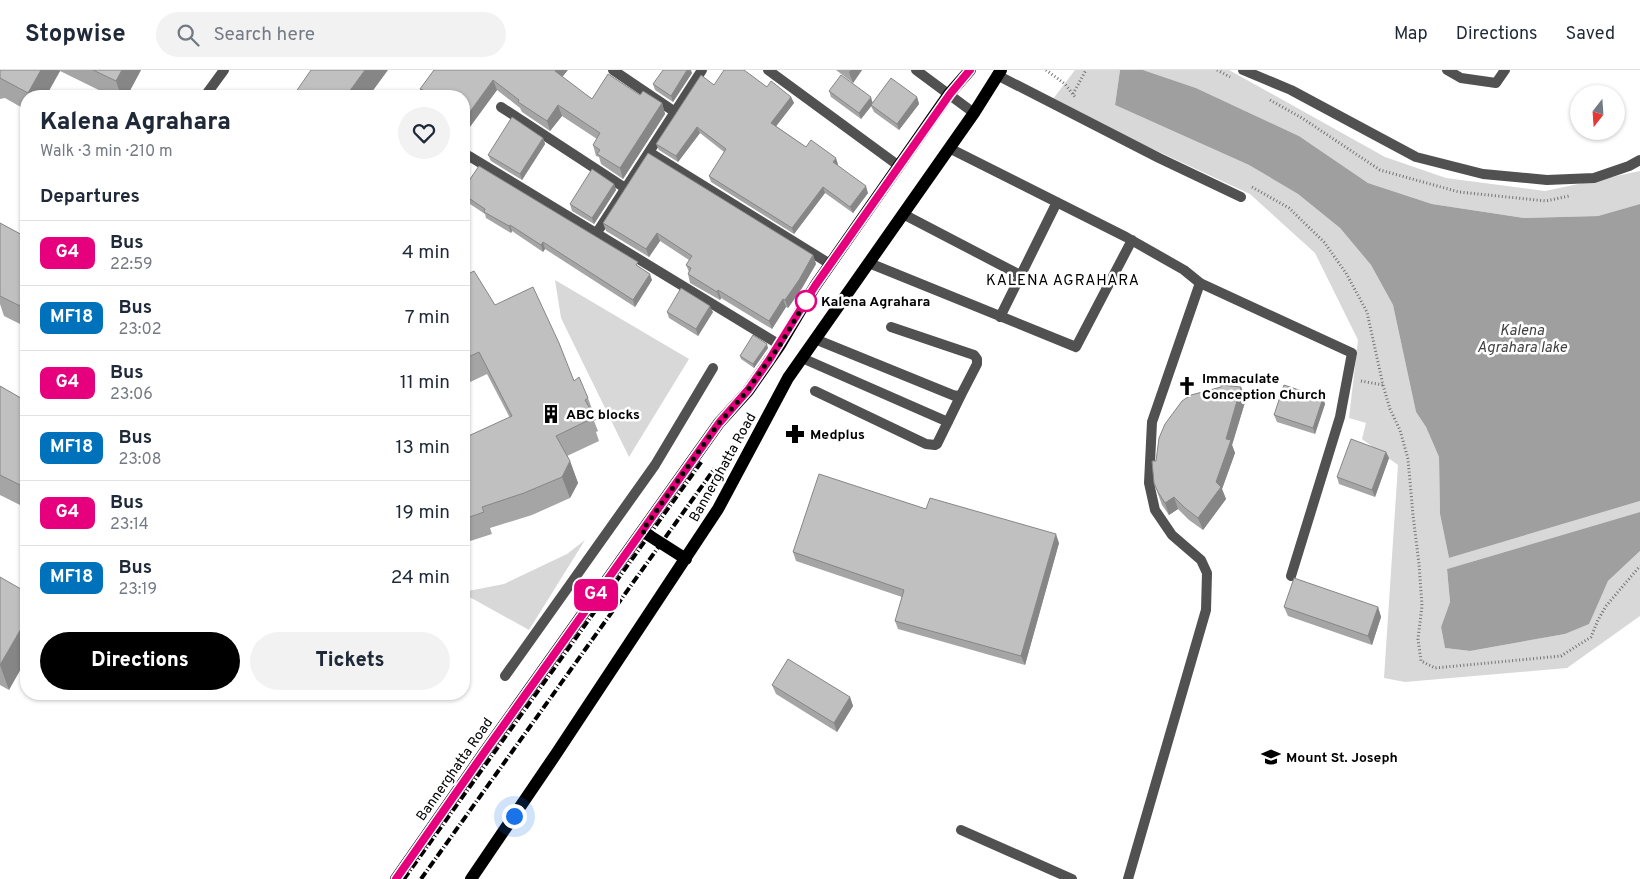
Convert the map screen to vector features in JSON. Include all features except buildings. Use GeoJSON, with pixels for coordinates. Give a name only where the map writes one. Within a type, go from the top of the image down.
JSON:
{"type":"FeatureCollection","features":[{"type":"Feature","properties":{"kind":"main road","name":"Bannerghatta Road"},"geometry":{"type":"LineString","coordinates":[[396,879],[719,423],[748,390],[780,345],[830,264],[950,94],[970,70]]}},
{"type":"Feature","properties":{"kind":"main road","name":"Bannerghatta Road"},"geometry":{"type":"LineString","coordinates":[[471,879],[718,509],[788,378],[974,113],[999,73]]}},
{"type":"Feature","properties":{"kind":"main road"},"geometry":{"type":"LineString","coordinates":[[642,531],[686,558]]}},
{"type":"Feature","properties":{"kind":"street"},"geometry":{"type":"LineString","coordinates":[[209,90],[224,70]]}},
{"type":"Feature","properties":{"kind":"street"},"geometry":{"type":"LineString","coordinates":[[613,70],[675,112]]}},
{"type":"Feature","properties":{"kind":"street"},"geometry":{"type":"LineString","coordinates":[[596,234],[702,70]]}},
{"type":"Feature","properties":{"kind":"street"},"geometry":{"type":"LineString","coordinates":[[768,70],[899,166]]}},
{"type":"Feature","properties":{"kind":"street"},"geometry":{"type":"LineString","coordinates":[[916,70],[974,113]]}},
{"type":"Feature","properties":{"kind":"street"},"geometry":{"type":"LineString","coordinates":[[1243,70],[1291,90],[1416,157],[1483,174],[1546,180],[1594,178],[1629,166],[1640,160]]}},
{"type":"Feature","properties":{"kind":"street"},"geometry":{"type":"LineString","coordinates":[[1447,70],[1461,78],[1496,83],[1505,70]]}},
{"type":"Feature","properties":{"kind":"street"},"geometry":{"type":"LineString","coordinates":[[999,73],[1159,158],[1241,197]]}},
{"type":"Feature","properties":{"kind":"street"},"geometry":{"type":"LineString","coordinates":[[501,107],[625,188]]}},
{"type":"Feature","properties":{"kind":"street"},"geometry":{"type":"LineString","coordinates":[[949,148],[1132,240],[1184,270],[1200,283],[1352,353],[1340,417],[1291,576]]}},
{"type":"Feature","properties":{"kind":"street"},"geometry":{"type":"LineString","coordinates":[[649,152],[830,264]]}},
{"type":"Feature","properties":{"kind":"street"},"geometry":{"type":"LineString","coordinates":[[470,157],[780,345]]}},
{"type":"Feature","properties":{"kind":"street"},"geometry":{"type":"LineString","coordinates":[[1000,316],[1057,202]]}},
{"type":"Feature","properties":{"kind":"street"},"geometry":{"type":"LineString","coordinates":[[903,214],[1020,275]]}},
{"type":"Feature","properties":{"kind":"street"},"geometry":{"type":"LineString","coordinates":[[869,263],[1076,347],[1132,240]]}},
{"type":"Feature","properties":{"kind":"street"},"geometry":{"type":"LineString","coordinates":[[1128,879],[1206,610],[1207,574],[1201,560],[1172,535],[1155,510],[1149,483],[1152,422],[1200,283]]}},
{"type":"Feature","properties":{"kind":"street"},"geometry":{"type":"LineString","coordinates":[[815,391],[926,444],[935,445],[977,364],[977,359],[974,355],[891,327]]}},
{"type":"Feature","properties":{"kind":"street"},"geometry":{"type":"LineString","coordinates":[[816,339],[955,396],[960,395]]}},
{"type":"Feature","properties":{"kind":"street"},"geometry":{"type":"LineString","coordinates":[[802,358],[948,422]]}},
{"type":"Feature","properties":{"kind":"street"},"geometry":{"type":"LineString","coordinates":[[505,676],[655,465],[713,368]]}},
{"type":"Feature","properties":{"kind":"street"},"geometry":{"type":"LineString","coordinates":[[961,830],[1072,879]]}},
{"type":"Feature","properties":{"kind":"path"},"geometry":{"type":"LineString","coordinates":[[1046,70],[1064,84],[1078,100]]}},
{"type":"Feature","properties":{"kind":"path"},"geometry":{"type":"LineString","coordinates":[[1073,94],[1086,70]]}},
{"type":"Feature","properties":{"kind":"path"},"geometry":{"type":"LineString","coordinates":[[1248,184],[1289,208],[1324,242],[1346,273],[1367,312],[1383,385],[1390,410],[1400,430],[1408,459],[1422,606],[1418,639],[1421,661],[1435,668],[1561,656],[1591,637],[1606,606],[1640,566]]}},
{"type":"Feature","properties":{"kind":"path"},"geometry":{"type":"LineString","coordinates":[[1348,378],[1383,385]]}},
{"type":"Feature","properties":{"kind":"shaded area"},"geometry":{"type":"Polygon","coordinates":[[[1075,70],[1120,70],[1115,105],[1249,165],[1298,194],[1340,228],[1371,265],[1393,305],[1416,412],[1426,427],[1439,457],[1440,514],[1449,558],[1640,501],[1640,512],[1447,569],[1450,602],[1441,627],[1445,648],[1470,651],[1565,634],[1588,624],[1608,581],[1640,551],[1640,616],[1567,668],[1405,682],[1384,678],[1398,465],[1362,439],[1366,423],[1349,418],[1358,340],[1315,253],[1250,194],[1086,118],[1053,99],[1075,70]]]}},
{"type":"Feature","properties":{"kind":"shaded area"},"geometry":{"type":"Polygon","coordinates":[[[1143,70],[1229,70],[1385,157],[1446,178],[1545,191],[1640,171],[1640,204],[1598,216],[1524,218],[1432,204],[1368,183],[1299,136],[1196,88],[1143,70]]]}},
{"type":"Feature","properties":{"kind":"shaded area"},"geometry":{"type":"Polygon","coordinates":[[[555,280],[689,359],[629,457],[561,318],[555,280]]]}},
{"type":"Feature","properties":{"kind":"shaded area"},"geometry":{"type":"Polygon","coordinates":[[[585,540],[529,630],[470,597],[470,591],[504,584],[567,554],[585,540]]]}},
{"type":"Feature","properties":{"kind":"water","name":"Kalena Agrahara lake"},"geometry":{"type":"Polygon","coordinates":[[[1120,70],[1143,70],[1196,88],[1299,136],[1368,183],[1432,204],[1524,218],[1598,216],[1640,204],[1640,501],[1449,558],[1440,514],[1439,457],[1426,427],[1416,412],[1393,305],[1371,265],[1340,228],[1298,194],[1249,165],[1115,105],[1120,70]]]}},
{"type":"Feature","properties":{"kind":"water"},"geometry":{"type":"Polygon","coordinates":[[[1640,512],[1640,551],[1608,581],[1589,624],[1565,634],[1470,651],[1445,648],[1441,627],[1450,602],[1447,569],[1640,512]]]}},
{"type":"Feature","properties":{"kind":"railway"},"geometry":{"type":"LineString","coordinates":[[404,879],[702,461]]}},
{"type":"Feature","properties":{"kind":"railway"},"geometry":{"type":"LineString","coordinates":[[421,879],[715,468]]}},
{"type":"Feature","properties":{"kind":"bus line","name":"G4"},"geometry":{"type":"LineString","coordinates":[[396,879],[719,423],[748,390],[780,345],[815,286],[950,94],[970,70]]}},
{"type":"Feature","properties":{"kind":"place","name":"Kalena Agrahara"},"geometry":{"type":"Point","coordinates":[806,301]}},
{"type":"Feature","properties":{"kind":"place","name":"Immaculate Conception Church"},"geometry":{"type":"Point","coordinates":[1187,386]}},
{"type":"Feature","properties":{"kind":"place","name":"ABC blocks"},"geometry":{"type":"Point","coordinates":[551,414]}},
{"type":"Feature","properties":{"kind":"place","name":"Medplus"},"geometry":{"type":"Point","coordinates":[795,434]}},
{"type":"Feature","properties":{"kind":"place","name":"Mount St. Joseph"},"geometry":{"type":"Point","coordinates":[1271,757]}},
{"type":"Feature","properties":{"kind":"district","name":"KALENA AGRAHARA"},"geometry":{"type":"Point","coordinates":[1063,280]}},
{"type":"Feature","properties":{"kind":"route"},"geometry":{"type":"LineString","coordinates":[[514,816],[686,558],[642,531],[719,423],[748,390],[780,345],[806,301]]}}]}
